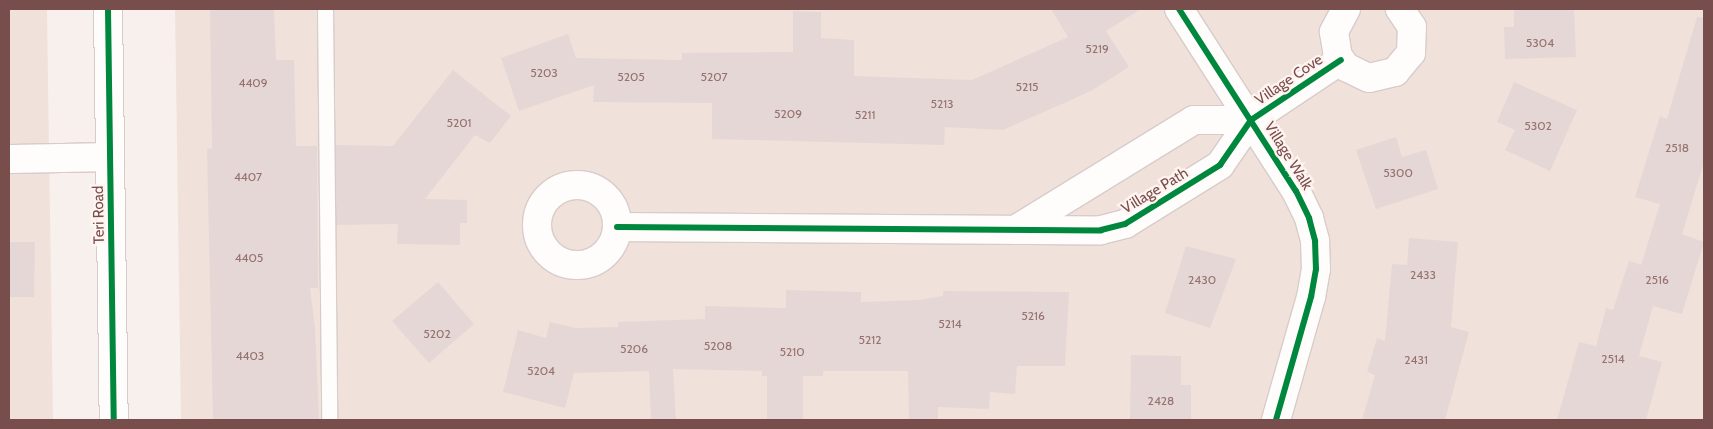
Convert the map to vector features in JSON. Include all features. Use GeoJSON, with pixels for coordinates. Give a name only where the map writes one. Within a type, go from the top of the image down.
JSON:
{"type":"FeatureCollection","features":[{"type":"Feature","properties":{"kind":"street","name":"Teri Road"},"geometry":{"type":"LineString","coordinates":[[108,9],[114,420]]}},
{"type":"Feature","properties":{"kind":"street","name":"Village Walk"},"geometry":{"type":"LineString","coordinates":[[1179,9],[1296,191],[1309,218],[1315,241],[1316,270],[1311,297],[1276,420]]}},
{"type":"Feature","properties":{"kind":"street","name":"Village Cove"},"geometry":{"type":"LineString","coordinates":[[1346,9],[1334,32],[1334,44],[1341,60],[1357,74],[1369,78],[1382,78],[1404,64],[1414,40],[1412,27],[1400,9]]}},
{"type":"Feature","properties":{"kind":"street","name":"Village Cove"},"geometry":{"type":"LineString","coordinates":[[1251,120],[1341,60]]}},
{"type":"Feature","properties":{"kind":"street"},"geometry":{"type":"LineString","coordinates":[[1014,230],[1194,120],[1251,120]]}},
{"type":"Feature","properties":{"kind":"street","name":"Village Path"},"geometry":{"type":"LineString","coordinates":[[617,227],[1068,232],[1101,230],[1125,224],[1220,165],[1251,120]]}},
{"type":"Feature","properties":{"kind":"street"},"geometry":{"type":"LineString","coordinates":[[9,159],[110,157]]}},
{"type":"Feature","properties":{"kind":"lane"},"geometry":{"type":"LineString","coordinates":[[325,9],[329,420]]}},
{"type":"Feature","properties":{"kind":"shaded area"},"geometry":{"type":"Polygon","coordinates":[[[9,9],[47,9],[53,420],[9,420],[9,9]]]}},
{"type":"Feature","properties":{"kind":"shaded area"},"geometry":{"type":"Polygon","coordinates":[[[175,9],[1704,9],[1704,420],[181,420],[175,9]]]}},
{"type":"Feature","properties":{"kind":"building"},"geometry":{"type":"Polygon","coordinates":[[[210,9],[274,9],[276,60],[294,60],[296,146],[317,146],[318,288],[310,288],[315,328],[319,420],[213,420],[207,149],[212,148],[210,9]]]}},
{"type":"Feature","properties":{"kind":"building"},"geometry":{"type":"Polygon","coordinates":[[[1051,9],[1141,9],[1106,31],[1129,67],[1091,91],[1003,130],[945,127],[944,145],[712,139],[712,103],[593,102],[594,85],[519,111],[501,58],[568,34],[576,58],[682,60],[682,53],[793,52],[793,11],[821,12],[821,38],[854,40],[854,76],[972,80],[1068,37],[1051,9]]]}},
{"type":"Feature","properties":{"kind":"building"},"geometry":{"type":"Polygon","coordinates":[[[1514,9],[1574,9],[1576,57],[1505,59],[1504,27],[1514,27],[1514,9]]]}},
{"type":"Feature","properties":{"kind":"building"},"geometry":{"type":"Polygon","coordinates":[[[1697,17],[1704,18],[1704,162],[1682,234],[1704,242],[1682,314],[1653,306],[1639,356],[1662,362],[1646,420],[1557,420],[1579,342],[1596,346],[1606,308],[1613,310],[1629,261],[1641,265],[1660,204],[1635,197],[1660,116],[1667,119],[1697,17]]]}},
{"type":"Feature","properties":{"kind":"building"},"geometry":{"type":"Polygon","coordinates":[[[453,70],[511,116],[490,143],[475,135],[425,199],[467,200],[467,223],[460,223],[460,245],[397,244],[398,224],[336,225],[336,145],[393,146],[453,70]]]}},
{"type":"Feature","properties":{"kind":"building"},"geometry":{"type":"Polygon","coordinates":[[[1514,82],[1577,110],[1550,171],[1505,150],[1515,130],[1497,122],[1514,82]]]}},
{"type":"Feature","properties":{"kind":"building"},"geometry":{"type":"Polygon","coordinates":[[[1396,137],[1402,157],[1426,150],[1438,189],[1376,209],[1356,150],[1396,137]]]}},
{"type":"Feature","properties":{"kind":"building"},"geometry":{"type":"Polygon","coordinates":[[[1409,238],[1458,242],[1451,327],[1469,332],[1445,420],[1362,420],[1375,375],[1367,372],[1377,338],[1385,341],[1392,264],[1407,265],[1409,238]]]}},
{"type":"Feature","properties":{"kind":"building"},"geometry":{"type":"Polygon","coordinates":[[[9,242],[35,242],[34,297],[9,297],[9,242]]]}},
{"type":"Feature","properties":{"kind":"building"},"geometry":{"type":"Polygon","coordinates":[[[1186,246],[1236,259],[1210,328],[1165,313],[1186,246]]]}},
{"type":"Feature","properties":{"kind":"building"},"geometry":{"type":"Polygon","coordinates":[[[438,282],[474,324],[429,363],[392,321],[438,282]]]}},
{"type":"Feature","properties":{"kind":"building"},"geometry":{"type":"Polygon","coordinates":[[[786,290],[861,292],[861,302],[919,300],[943,296],[943,291],[1069,292],[1065,366],[1017,366],[1015,394],[990,392],[989,409],[938,407],[938,420],[909,420],[908,371],[823,371],[823,376],[803,376],[803,420],[767,420],[767,376],[762,376],[762,371],[673,369],[676,420],[651,420],[649,371],[574,373],[565,408],[503,392],[518,330],[546,338],[550,322],[575,328],[618,327],[618,322],[705,319],[705,306],[786,308],[786,290]]]}},
{"type":"Feature","properties":{"kind":"building"},"geometry":{"type":"Polygon","coordinates":[[[1131,355],[1181,356],[1181,385],[1191,385],[1191,420],[1130,420],[1131,355]]]}},
{"type":"Feature","properties":{"kind":"cycle path"},"geometry":{"type":"LineString","coordinates":[[108,9],[114,420]]}},
{"type":"Feature","properties":{"kind":"cycle path"},"geometry":{"type":"LineString","coordinates":[[1179,9],[1296,191],[1309,218],[1315,241],[1316,269],[1311,297],[1276,420]]}},
{"type":"Feature","properties":{"kind":"cycle path"},"geometry":{"type":"LineString","coordinates":[[617,227],[1101,230],[1125,224],[1220,165],[1251,120],[1341,60]]}}]}
